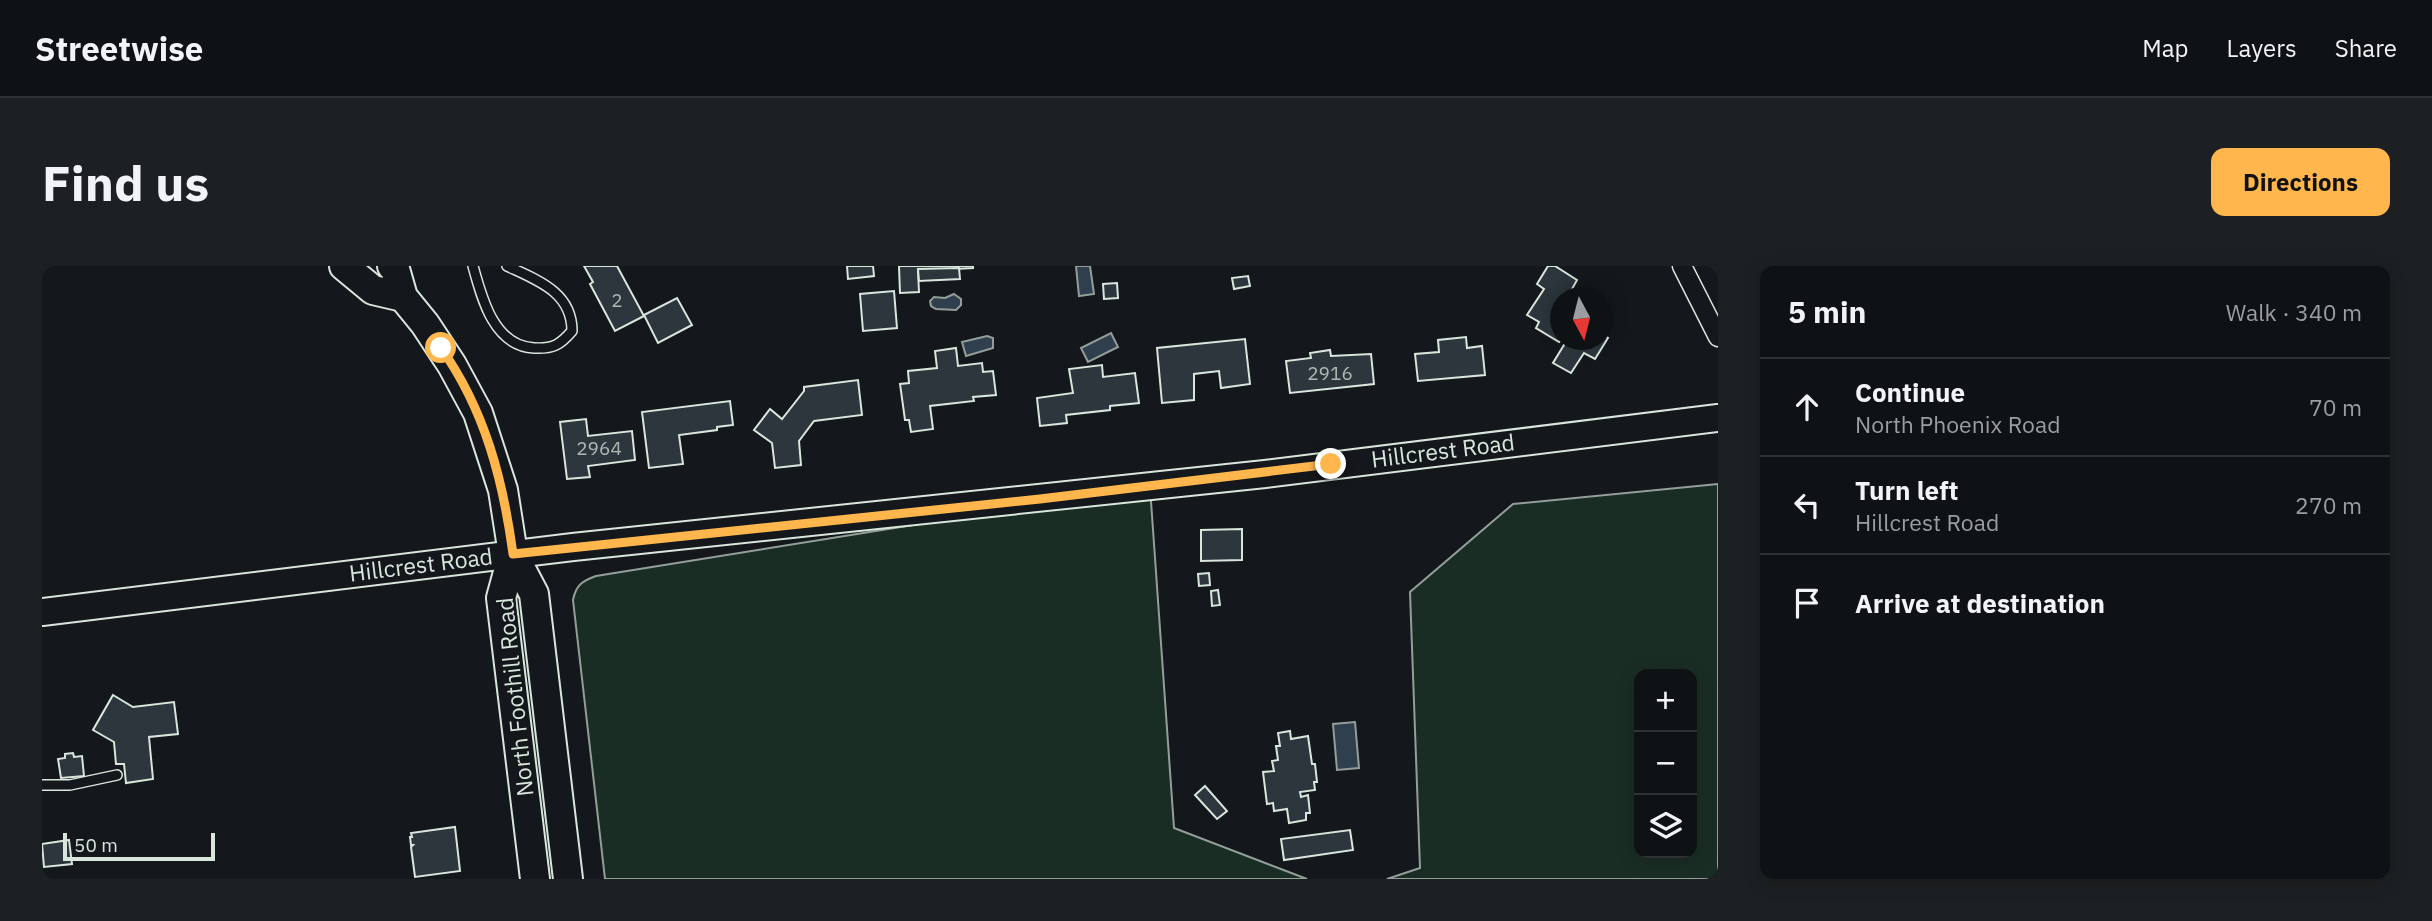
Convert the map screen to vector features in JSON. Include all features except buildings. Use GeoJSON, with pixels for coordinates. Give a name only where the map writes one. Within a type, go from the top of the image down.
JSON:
{"type":"FeatureCollection","features":[{"type":"Feature","properties":{"kind":"main road"},"geometry":{"type":"LineString","coordinates":[[344,266],[373,290],[403,297]]}},
{"type":"Feature","properties":{"kind":"main road"},"geometry":{"type":"LineString","coordinates":[[392,266],[403,297],[453,365],[478,413],[503,490],[513,554]]}},
{"type":"Feature","properties":{"kind":"main road","name":"North Foothill Road"},"geometry":{"type":"LineString","coordinates":[[513,554],[501,598],[535,879]]}},
{"type":"Feature","properties":{"kind":"main road","name":"North Foothill Road"},"geometry":{"type":"LineString","coordinates":[[513,554],[534,594],[568,879]]}},
{"type":"Feature","properties":{"kind":"street"},"geometry":{"type":"LineString","coordinates":[[1682,266],[1718,337]]}},
{"type":"Feature","properties":{"kind":"street","name":"Hillcrest Road"},"geometry":{"type":"LineString","coordinates":[[42,612],[513,554],[1265,474],[1718,418]]}},
{"type":"Feature","properties":{"kind":"lane"},"geometry":{"type":"LineString","coordinates":[[473,266],[481,295],[500,333],[520,347],[544,348],[561,343],[572,331],[572,317],[565,302],[552,288],[507,266]]}},
{"type":"Feature","properties":{"kind":"lane"},"geometry":{"type":"LineString","coordinates":[[42,785],[70,785],[117,775]]}},
{"type":"Feature","properties":{"kind":"green space"},"geometry":{"type":"Polygon","coordinates":[[[1718,484],[1718,879],[1387,879],[1420,868],[1410,592],[1513,504],[1718,484]]]}},
{"type":"Feature","properties":{"kind":"green space"},"geometry":{"type":"Polygon","coordinates":[[[1150,487],[1174,828],[1307,879],[605,879],[573,600],[583,582],[596,576],[1150,487]]]}},
{"type":"Feature","properties":{"kind":"water"},"geometry":{"type":"Polygon","coordinates":[[[1076,266],[1090,266],[1094,294],[1079,296],[1076,266]]]}},
{"type":"Feature","properties":{"kind":"water"},"geometry":{"type":"Polygon","coordinates":[[[954,294],[961,299],[961,305],[956,310],[936,309],[931,306],[930,301],[934,297],[945,298],[954,294]]]}},
{"type":"Feature","properties":{"kind":"water"},"geometry":{"type":"Polygon","coordinates":[[[1111,333],[1118,347],[1088,362],[1081,348],[1111,333]]]}},
{"type":"Feature","properties":{"kind":"water"},"geometry":{"type":"Polygon","coordinates":[[[987,336],[993,338],[993,348],[966,356],[962,342],[987,336]]]}},
{"type":"Feature","properties":{"kind":"water"},"geometry":{"type":"Polygon","coordinates":[[[1355,722],[1359,768],[1337,770],[1333,724],[1355,722]]]}},
{"type":"Feature","properties":{"kind":"route"},"geometry":{"type":"LineString","coordinates":[[441,348],[469,393],[486,431],[503,490],[513,554],[1040,499],[1331,464]]}}]}
